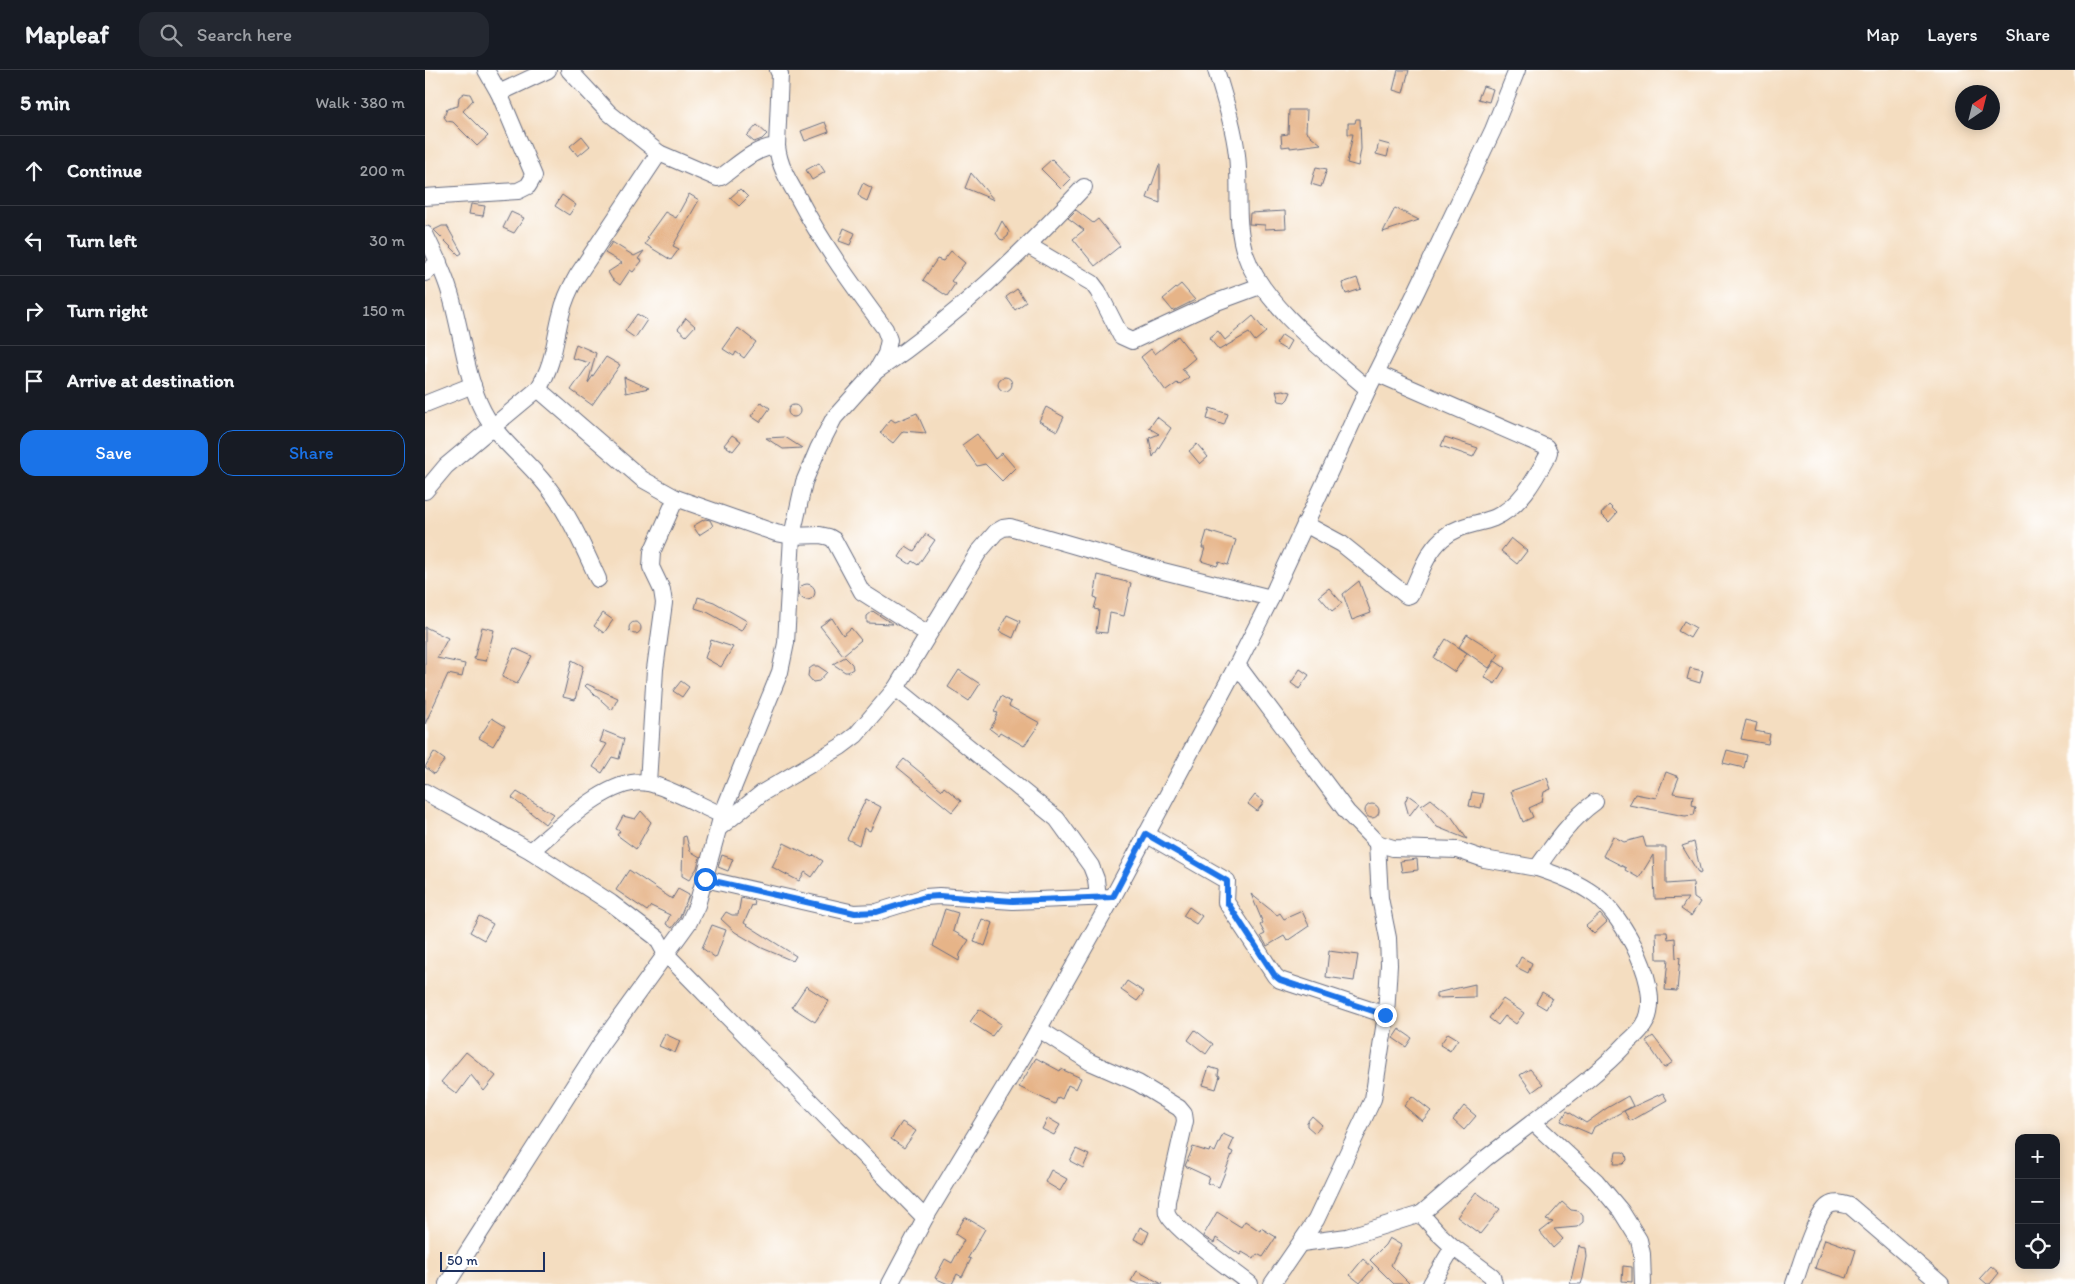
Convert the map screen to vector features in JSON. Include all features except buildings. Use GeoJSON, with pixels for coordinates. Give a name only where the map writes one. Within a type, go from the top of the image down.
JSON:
{"type":"FeatureCollection","features":[{"type":"Feature","properties":{"kind":"street"},"geometry":{"type":"LineString","coordinates":[[425,197],[519,191],[532,182],[534,176],[499,93],[486,70]]}},
{"type":"Feature","properties":{"kind":"street"},"geometry":{"type":"LineString","coordinates":[[499,93],[548,70]]}},
{"type":"Feature","properties":{"kind":"street"},"geometry":{"type":"LineString","coordinates":[[569,70],[609,113],[659,153],[717,178],[721,178],[756,151],[765,147],[777,146]]}},
{"type":"Feature","properties":{"kind":"street"},"geometry":{"type":"LineString","coordinates":[[447,1284],[600,1045],[667,954],[689,922],[697,906],[721,821],[780,672],[786,643],[792,536],[804,482],[834,418],[877,370],[886,354],[889,340],[885,329],[829,251],[784,172],[777,146],[780,74],[778,70]]}},
{"type":"Feature","properties":{"kind":"street"},"geometry":{"type":"LineString","coordinates":[[1216,70],[1237,154],[1239,231],[1246,257],[1260,286],[1282,311],[1368,389]]}},
{"type":"Feature","properties":{"kind":"street"},"geometry":{"type":"LineString","coordinates":[[890,1284],[925,1218],[1039,1029],[1105,897],[1146,834],[1237,665],[1271,598],[1368,389],[1489,139],[1517,70]]}},
{"type":"Feature","properties":{"kind":"street"},"geometry":{"type":"LineString","coordinates":[[425,492],[446,466],[538,389],[553,360],[561,314],[570,288],[659,153]]}},
{"type":"Feature","properties":{"kind":"street"},"geometry":{"type":"LineString","coordinates":[[877,370],[938,326],[1029,246],[1083,187]]}},
{"type":"Feature","properties":{"kind":"street"},"geometry":{"type":"LineString","coordinates":[[425,234],[439,262],[451,293],[473,385],[482,409],[493,427],[541,478],[556,498],[579,536],[598,579]]}},
{"type":"Feature","properties":{"kind":"street"},"geometry":{"type":"LineString","coordinates":[[1029,246],[1092,283],[1121,336],[1132,341],[1214,303],[1260,286]]}},
{"type":"Feature","properties":{"kind":"street"},"geometry":{"type":"LineString","coordinates":[[425,273],[439,262]]}},
{"type":"Feature","properties":{"kind":"street"},"geometry":{"type":"LineString","coordinates":[[1305,524],[1342,544],[1407,596],[1410,595],[1429,554],[1440,540],[1454,529],[1495,517],[1507,509],[1534,482],[1548,455],[1549,452],[1546,447],[1376,373]]}},
{"type":"Feature","properties":{"kind":"street"},"geometry":{"type":"LineString","coordinates":[[425,404],[473,385]]}},
{"type":"Feature","properties":{"kind":"street"},"geometry":{"type":"LineString","coordinates":[[538,389],[569,414],[629,469],[642,479],[676,498],[776,533],[792,536],[820,535],[834,540],[862,592],[928,634]]}},
{"type":"Feature","properties":{"kind":"street"},"geometry":{"type":"LineString","coordinates":[[648,783],[654,678],[664,603],[662,590],[651,567],[652,552],[676,498]]}},
{"type":"Feature","properties":{"kind":"street"},"geometry":{"type":"LineString","coordinates":[[721,821],[762,793],[841,747],[856,735],[897,688],[977,553],[1003,528],[1010,528],[1159,570],[1271,598]]}},
{"type":"Feature","properties":{"kind":"street"},"geometry":{"type":"LineString","coordinates":[[1237,665],[1347,812],[1377,843],[1393,848],[1458,850],[1484,859],[1537,868],[1576,882],[1597,896],[1620,920],[1637,951],[1646,975],[1650,1011],[1644,1025],[1603,1068],[1486,1158],[1421,1214],[1347,1237],[1302,1243]]}},
{"type":"Feature","properties":{"kind":"street"},"geometry":{"type":"LineString","coordinates":[[897,688],[1057,819],[1091,866],[1105,897]]}},
{"type":"Feature","properties":{"kind":"street"},"geometry":{"type":"LineString","coordinates":[[531,851],[599,796],[623,784],[648,783],[721,821]]}},
{"type":"Feature","properties":{"kind":"street"},"geometry":{"type":"LineString","coordinates":[[427,798],[531,851],[622,910],[657,938],[667,954],[925,1218]]}},
{"type":"Feature","properties":{"kind":"street"},"geometry":{"type":"LineString","coordinates":[[1537,868],[1557,839],[1595,802]]}},
{"type":"Feature","properties":{"kind":"street"},"geometry":{"type":"LineString","coordinates":[[1146,834],[1227,881],[1227,902],[1275,976],[1280,980],[1385,1015]]}},
{"type":"Feature","properties":{"kind":"street"},"geometry":{"type":"LineString","coordinates":[[1272,1284],[1316,1220],[1334,1186],[1373,1099],[1385,1015],[1389,966],[1388,938],[1380,898],[1377,843]]}},
{"type":"Feature","properties":{"kind":"street"},"geometry":{"type":"LineString","coordinates":[[705,879],[855,913],[877,912],[925,897],[939,896],[1013,901],[1105,897]]}},
{"type":"Feature","properties":{"kind":"street"},"geometry":{"type":"LineString","coordinates":[[1039,1029],[1090,1062],[1138,1083],[1179,1108],[1184,1114],[1185,1121],[1167,1201],[1167,1212],[1170,1218],[1199,1246],[1250,1284]]}},
{"type":"Feature","properties":{"kind":"street"},"geometry":{"type":"LineString","coordinates":[[1533,1122],[1597,1182],[1621,1211],[1639,1240],[1642,1254],[1643,1284]]}},
{"type":"Feature","properties":{"kind":"street"},"geometry":{"type":"LineString","coordinates":[[1794,1284],[1819,1216],[1828,1205],[1839,1202],[1850,1206],[1941,1284]]}},
{"type":"Feature","properties":{"kind":"street"},"geometry":{"type":"LineString","coordinates":[[1421,1214],[1453,1247],[1492,1276],[1494,1284]]}},
{"type":"Feature","properties":{"kind":"street"},"geometry":{"type":"LineString","coordinates":[[1431,1284],[1453,1247]]}},
{"type":"Feature","properties":{"kind":"route"},"geometry":{"type":"LineString","coordinates":[[705,879],[855,913],[877,912],[925,897],[939,896],[1013,901],[1113,897],[1146,834],[1227,881],[1227,902],[1272,973],[1280,980],[1385,1015]]}}]}
